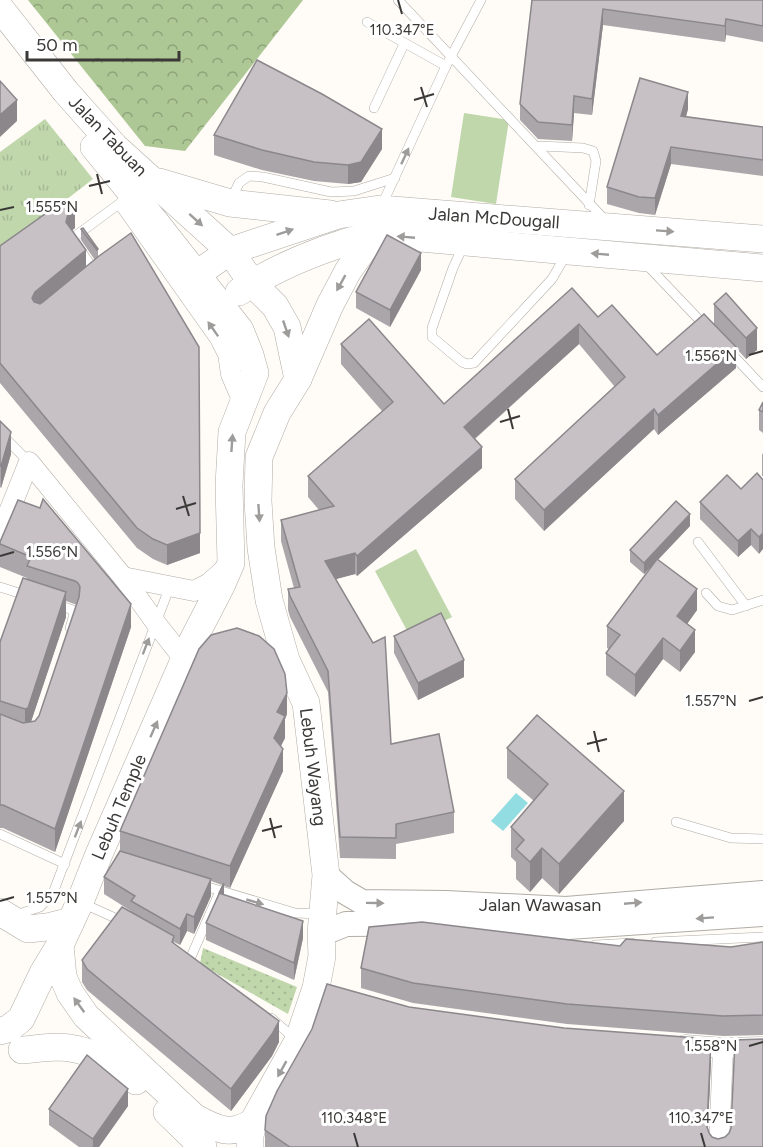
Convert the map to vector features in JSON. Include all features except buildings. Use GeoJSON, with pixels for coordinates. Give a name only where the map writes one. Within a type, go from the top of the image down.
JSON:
{"type":"FeatureCollection","features":[{"type":"Feature","properties":{"kind":"main road","name":"Jalan Tabuan"},"geometry":{"type":"LineString","coordinates":[[0,8],[66,92],[101,132],[230,251],[252,283]]}},
{"type":"Feature","properties":{"kind":"main road","name":"Jalan Tabuan"},"geometry":{"type":"LineString","coordinates":[[0,38],[121,189],[197,274],[220,305]]}},
{"type":"Feature","properties":{"kind":"main road"},"geometry":{"type":"LineString","coordinates":[[152,180],[230,203],[338,215]]}},
{"type":"Feature","properties":{"kind":"main road","name":"Jalan McDougall"},"geometry":{"type":"LineString","coordinates":[[197,274],[230,251],[338,215],[465,242],[763,268]]}},
{"type":"Feature","properties":{"kind":"main road","name":"Jalan McDougall"},"geometry":{"type":"LineString","coordinates":[[220,305],[280,267],[340,243],[377,222],[586,225],[763,239]]}},
{"type":"Feature","properties":{"kind":"main road","name":"Lebuh Wayang"},"geometry":{"type":"LineString","coordinates":[[251,1134],[298,1041],[327,991],[322,956],[326,875],[306,703],[286,660],[269,600],[261,548],[258,501],[259,457],[277,413],[298,379],[330,305],[377,222]]}},
{"type":"Feature","properties":{"kind":"main road"},"geometry":{"type":"LineString","coordinates":[[252,283],[275,306],[286,327],[298,379]]}},
{"type":"Feature","properties":{"kind":"main road"},"geometry":{"type":"LineString","coordinates":[[189,649],[231,563],[229,484],[232,432],[255,373],[240,330],[220,305]]}},
{"type":"Feature","properties":{"kind":"main road"},"geometry":{"type":"LineString","coordinates":[[189,649],[224,633]]}},
{"type":"Feature","properties":{"kind":"main road"},"geometry":{"type":"LineString","coordinates":[[252,636],[260,638],[286,660]]}},
{"type":"Feature","properties":{"kind":"main road","name":"Lebuh Temple"},"geometry":{"type":"LineString","coordinates":[[0,1031],[8,1029],[21,1019],[104,856],[189,649]]}},
{"type":"Feature","properties":{"kind":"main road"},"geometry":{"type":"LineString","coordinates":[[4,914],[28,929],[70,923],[63,977],[70,993],[87,1016],[194,1117],[225,1131],[243,1129],[251,1134]]}},
{"type":"Feature","properties":{"kind":"main road"},"geometry":{"type":"LineString","coordinates":[[11,1053],[67,1037],[100,1039],[120,1047]]}},
{"type":"Feature","properties":{"kind":"main road"},"geometry":{"type":"LineString","coordinates":[[11,1053],[61,1047],[80,1050],[108,1061],[132,1077],[203,1147]]}},
{"type":"Feature","properties":{"kind":"main road"},"geometry":{"type":"LineString","coordinates":[[194,1117],[203,1147]]}},
{"type":"Feature","properties":{"kind":"street"},"geometry":{"type":"LineString","coordinates":[[121,189],[141,237],[220,339],[228,354],[231,374],[243,402]]}},
{"type":"Feature","properties":{"kind":"street"},"geometry":{"type":"LineString","coordinates":[[0,534],[6,504],[29,462],[123,577],[155,622],[189,649]]}},
{"type":"Feature","properties":{"kind":"street"},"geometry":{"type":"LineString","coordinates":[[123,577],[194,591],[208,584],[231,563]]}},
{"type":"Feature","properties":{"kind":"street","name":"Jalan Wawasan"},"geometry":{"type":"LineString","coordinates":[[326,875],[345,892],[362,902],[446,903],[566,909],[763,893]]}},
{"type":"Feature","properties":{"kind":"street","name":"Jalan Wawasan"},"geometry":{"type":"LineString","coordinates":[[322,924],[478,928],[568,927],[763,914]]}},
{"type":"Feature","properties":{"kind":"street"},"geometry":{"type":"LineString","coordinates":[[667,1044],[723,1048],[763,1047]]}},
{"type":"Feature","properties":{"kind":"street"},"geometry":{"type":"LineString","coordinates":[[719,1147],[723,1048]]}},
{"type":"Feature","properties":{"kind":"lane"},"geometry":{"type":"LineString","coordinates":[[398,0],[625,241]]}},
{"type":"Feature","properties":{"kind":"lane"},"geometry":{"type":"LineString","coordinates":[[377,222],[446,66],[481,0]]}},
{"type":"Feature","properties":{"kind":"lane"},"geometry":{"type":"LineString","coordinates":[[367,22],[446,66]]}},
{"type":"Feature","properties":{"kind":"lane"},"geometry":{"type":"LineString","coordinates":[[374,108],[405,44]]}},
{"type":"Feature","properties":{"kind":"lane"},"geometry":{"type":"LineString","coordinates":[[540,146],[583,148],[593,151],[596,161],[586,225]]}},
{"type":"Feature","properties":{"kind":"lane"},"geometry":{"type":"LineString","coordinates":[[230,203],[239,183],[249,176],[331,192],[354,191],[395,178]]}},
{"type":"Feature","properties":{"kind":"lane"},"geometry":{"type":"LineString","coordinates":[[95,271],[73,240],[121,189]]}},
{"type":"Feature","properties":{"kind":"lane"},"geometry":{"type":"LineString","coordinates":[[465,242],[453,268],[432,328],[432,337],[467,364],[474,363],[552,279],[568,251]]}},
{"type":"Feature","properties":{"kind":"lane"},"geometry":{"type":"LineString","coordinates":[[633,249],[714,335]]}},
{"type":"Feature","properties":{"kind":"lane"},"geometry":{"type":"LineString","coordinates":[[722,344],[763,387]]}},
{"type":"Feature","properties":{"kind":"lane"},"geometry":{"type":"LineString","coordinates":[[0,433],[29,462]]}},
{"type":"Feature","properties":{"kind":"lane"},"geometry":{"type":"LineString","coordinates":[[698,542],[746,606]]}},
{"type":"Feature","properties":{"kind":"lane"},"geometry":{"type":"LineString","coordinates":[[4,914],[26,913],[40,907],[52,893],[170,586]]}},
{"type":"Feature","properties":{"kind":"lane"},"geometry":{"type":"LineString","coordinates":[[0,587],[73,610],[73,618],[66,640]]}},
{"type":"Feature","properties":{"kind":"lane"},"geometry":{"type":"LineString","coordinates":[[706,593],[718,606],[732,610],[763,600]]}},
{"type":"Feature","properties":{"kind":"lane"},"geometry":{"type":"LineString","coordinates":[[676,822],[731,838],[763,839]]}},
{"type":"Feature","properties":{"kind":"lane"},"geometry":{"type":"LineString","coordinates":[[0,834],[65,864]]}},
{"type":"Feature","properties":{"kind":"lane"},"geometry":{"type":"LineString","coordinates":[[187,881],[295,913],[322,924]]}},
{"type":"Feature","properties":{"kind":"lane"},"geometry":{"type":"LineString","coordinates":[[190,959],[220,891]]}},
{"type":"Feature","properties":{"kind":"lane"},"geometry":{"type":"LineString","coordinates":[[70,923],[134,927]]}},
{"type":"Feature","properties":{"kind":"lane"},"geometry":{"type":"LineString","coordinates":[[588,945],[763,937]]}},
{"type":"Feature","properties":{"kind":"lane"},"geometry":{"type":"LineString","coordinates":[[181,954],[199,965]]}},
{"type":"Feature","properties":{"kind":"lane"},"geometry":{"type":"LineString","coordinates":[[261,1010],[298,1041]]}},
{"type":"Feature","properties":{"kind":"green space"},"geometry":{"type":"Polygon","coordinates":[[[28,0],[303,0],[185,151],[145,146],[28,0]]]}},
{"type":"Feature","properties":{"kind":"green space"},"geometry":{"type":"Polygon","coordinates":[[[464,113],[509,120],[496,204],[451,197],[464,113]]]}},
{"type":"Feature","properties":{"kind":"green space"},"geometry":{"type":"Polygon","coordinates":[[[45,119],[93,179],[0,251],[0,152],[45,119]]]}},
{"type":"Feature","properties":{"kind":"green space"},"geometry":{"type":"Polygon","coordinates":[[[416,549],[452,617],[411,638],[375,571],[416,549]]]}},
{"type":"Feature","properties":{"kind":"green space"},"geometry":{"type":"Polygon","coordinates":[[[203,948],[297,987],[288,1014],[200,964],[203,948]]]}},
{"type":"Feature","properties":{"kind":"water"},"geometry":{"type":"Polygon","coordinates":[[[516,793],[528,803],[503,831],[491,821],[516,793]]]}}]}
